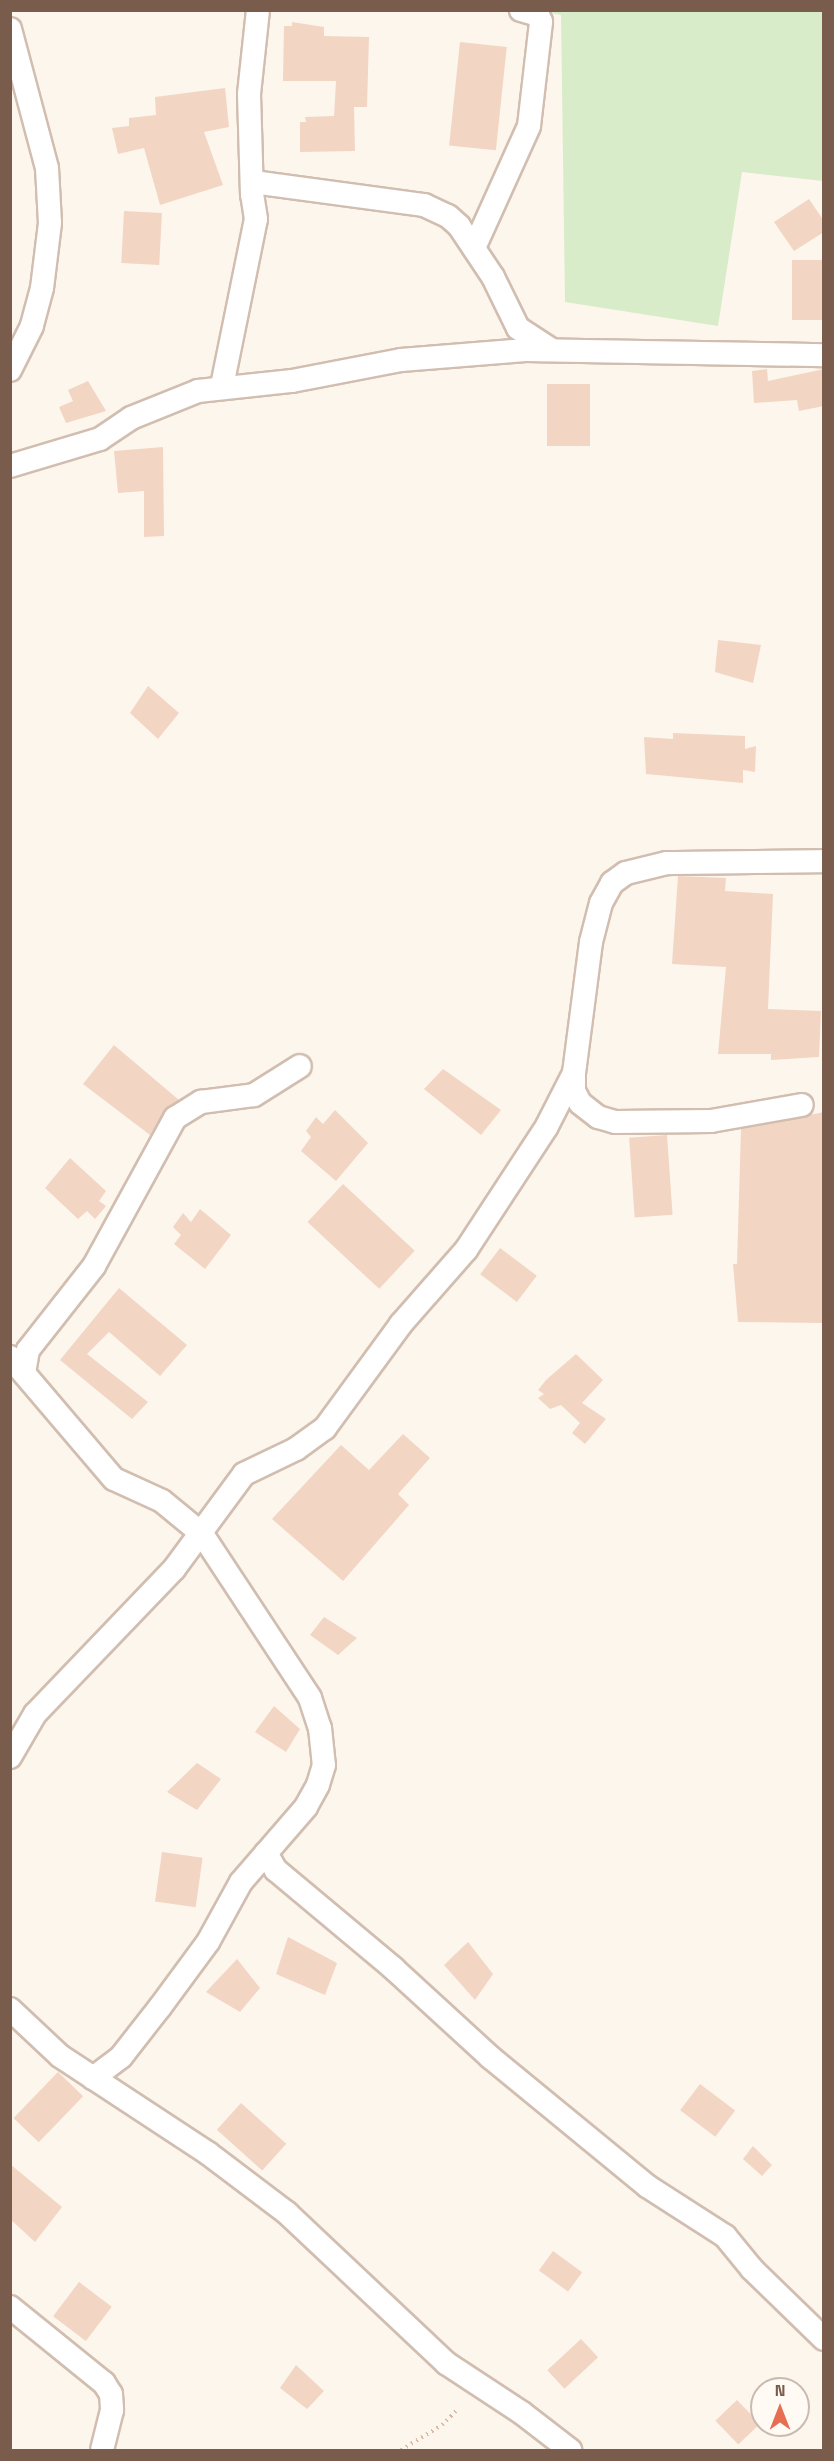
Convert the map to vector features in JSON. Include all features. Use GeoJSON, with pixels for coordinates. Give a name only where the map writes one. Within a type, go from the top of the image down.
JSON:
{"type":"FeatureCollection","features":[{"type":"Feature","properties":{"kind":"street"},"geometry":{"type":"LineString","coordinates":[[222,386],[256,219],[249,94],[258,10]]}},
{"type":"Feature","properties":{"kind":"street"},"geometry":{"type":"LineString","coordinates":[[474,248],[529,126],[541,22],[538,15],[521,10]]}},
{"type":"Feature","properties":{"kind":"street"},"geometry":{"type":"LineString","coordinates":[[10,29],[47,168],[50,223],[42,288],[32,326],[10,370]]}},
{"type":"Feature","properties":{"kind":"street"},"geometry":{"type":"LineString","coordinates":[[253,182],[424,205],[459,225],[494,277],[518,328],[537,344],[554,351]]}},
{"type":"Feature","properties":{"kind":"street"},"geometry":{"type":"LineString","coordinates":[[10,466],[100,439],[131,418],[222,386],[292,381],[401,360],[554,351],[824,355]]}},
{"type":"Feature","properties":{"kind":"street"},"geometry":{"type":"LineString","coordinates":[[802,1105],[711,1121],[615,1122],[598,1118],[580,1103],[574,1091],[574,1073],[591,942],[601,903],[612,883],[626,873],[667,863],[824,861]]}},
{"type":"Feature","properties":{"kind":"street"},"geometry":{"type":"LineString","coordinates":[[93,2078],[121,2057],[208,1942],[242,1882],[306,1807],[318,1785],[324,1765],[320,1728],[309,1698],[202,1534],[162,1501],[114,1479],[17,1365],[94,1266],[175,1118],[201,1102],[254,1095],[300,1066]]}},
{"type":"Feature","properties":{"kind":"street"},"geometry":{"type":"LineString","coordinates":[[10,1757],[35,1714],[174,1569],[244,1474],[296,1449],[325,1428],[400,1324],[466,1250],[547,1126],[574,1073]]}},
{"type":"Feature","properties":{"kind":"street"},"geometry":{"type":"LineString","coordinates":[[266,1853],[267,1862],[283,1877],[385,1960],[490,2057],[647,2186],[725,2236],[752,2269],[824,2339]]}},
{"type":"Feature","properties":{"kind":"street"},"geometry":{"type":"LineString","coordinates":[[10,2009],[60,2056],[209,2154],[287,2213],[446,2363],[522,2413],[570,2451]]}},
{"type":"Feature","properties":{"kind":"street"},"geometry":{"type":"LineString","coordinates":[[10,2307],[104,2383],[111,2394],[112,2410],[107,2449]]}},
{"type":"Feature","properties":{"kind":"path"},"geometry":{"type":"LineString","coordinates":[[401,2451],[442,2425],[456,2411]]}},
{"type":"Feature","properties":{"kind":"green space"},"geometry":{"type":"Polygon","coordinates":[[[540,11],[823,11],[823,181],[742,172],[718,326],[565,302],[561,15],[540,11]]]}},
{"type":"Feature","properties":{"kind":"building"},"geometry":{"type":"Polygon","coordinates":[[[292,22],[324,27],[324,36],[369,37],[367,107],[354,107],[355,151],[300,152],[300,122],[306,122],[305,117],[334,116],[336,81],[283,81],[284,26],[292,26],[292,22]]]}},
{"type":"Feature","properties":{"kind":"building"},"geometry":{"type":"Polygon","coordinates":[[[460,42],[507,47],[496,150],[449,145],[460,42]]]}},
{"type":"Feature","properties":{"kind":"building"},"geometry":{"type":"Polygon","coordinates":[[[225,88],[229,127],[204,132],[223,185],[160,205],[144,148],[118,154],[112,128],[129,126],[129,118],[156,115],[155,97],[225,88]]]}},
{"type":"Feature","properties":{"kind":"building"},"geometry":{"type":"Polygon","coordinates":[[[809,199],[824,221],[824,232],[794,251],[774,222],[809,199]]]}},
{"type":"Feature","properties":{"kind":"building"},"geometry":{"type":"Polygon","coordinates":[[[124,211],[162,213],[159,265],[121,263],[124,211]]]}},
{"type":"Feature","properties":{"kind":"building"},"geometry":{"type":"Polygon","coordinates":[[[792,260],[824,260],[824,320],[792,320],[792,260]]]}},
{"type":"Feature","properties":{"kind":"building"},"geometry":{"type":"Polygon","coordinates":[[[767,369],[768,381],[824,369],[824,406],[799,411],[797,400],[754,403],[752,371],[767,369]]]}},
{"type":"Feature","properties":{"kind":"building"},"geometry":{"type":"Polygon","coordinates":[[[88,381],[106,411],[66,423],[59,407],[73,401],[68,390],[88,381]]]}},
{"type":"Feature","properties":{"kind":"building"},"geometry":{"type":"Polygon","coordinates":[[[547,384],[590,384],[590,446],[547,446],[547,384]]]}},
{"type":"Feature","properties":{"kind":"building"},"geometry":{"type":"Polygon","coordinates":[[[163,447],[164,536],[144,537],[144,491],[118,493],[114,451],[163,447]]]}},
{"type":"Feature","properties":{"kind":"building"},"geometry":{"type":"Polygon","coordinates":[[[718,640],[761,645],[753,683],[715,672],[718,640]]]}},
{"type":"Feature","properties":{"kind":"building"},"geometry":{"type":"Polygon","coordinates":[[[148,686],[179,713],[158,739],[130,713],[148,686]]]}},
{"type":"Feature","properties":{"kind":"building"},"geometry":{"type":"Polygon","coordinates":[[[673,733],[745,736],[745,749],[756,746],[755,772],[743,770],[743,783],[646,774],[644,737],[673,739],[673,733]]]}},
{"type":"Feature","properties":{"kind":"building"},"geometry":{"type":"Polygon","coordinates":[[[678,876],[726,878],[725,891],[773,894],[768,1009],[821,1011],[819,1057],[771,1060],[771,1054],[718,1054],[726,967],[672,964],[678,876]]]}},
{"type":"Feature","properties":{"kind":"building"},"geometry":{"type":"Polygon","coordinates":[[[114,1045],[179,1100],[164,1111],[150,1135],[83,1084],[114,1045]]]}},
{"type":"Feature","properties":{"kind":"building"},"geometry":{"type":"Polygon","coordinates":[[[443,1069],[501,1110],[481,1135],[424,1089],[443,1069]]]}},
{"type":"Feature","properties":{"kind":"building"},"geometry":{"type":"Polygon","coordinates":[[[335,1110],[368,1143],[336,1181],[301,1151],[311,1137],[306,1131],[316,1117],[323,1124],[335,1110]]]}},
{"type":"Feature","properties":{"kind":"building"},"geometry":{"type":"Polygon","coordinates":[[[824,1112],[824,1323],[738,1322],[733,1264],[737,1264],[741,1129],[824,1112]]]}},
{"type":"Feature","properties":{"kind":"building"},"geometry":{"type":"Polygon","coordinates":[[[667,1135],[673,1215],[635,1217],[629,1138],[667,1135]]]}},
{"type":"Feature","properties":{"kind":"building"},"geometry":{"type":"Polygon","coordinates":[[[70,1158],[106,1191],[99,1201],[106,1206],[95,1219],[87,1211],[78,1219],[45,1188],[70,1158]]]}},
{"type":"Feature","properties":{"kind":"building"},"geometry":{"type":"Polygon","coordinates":[[[343,1184],[415,1251],[379,1289],[308,1222],[343,1184]]]}},
{"type":"Feature","properties":{"kind":"building"},"geometry":{"type":"Polygon","coordinates":[[[200,1209],[231,1235],[205,1269],[174,1244],[181,1235],[173,1227],[183,1213],[191,1222],[200,1209]]]}},
{"type":"Feature","properties":{"kind":"building"},"geometry":{"type":"Polygon","coordinates":[[[500,1248],[537,1276],[517,1302],[480,1274],[500,1248]]]}},
{"type":"Feature","properties":{"kind":"building"},"geometry":{"type":"Polygon","coordinates":[[[119,1288],[187,1345],[160,1376],[109,1332],[87,1354],[148,1402],[132,1419],[60,1360],[119,1288]]]}},
{"type":"Feature","properties":{"kind":"building"},"geometry":{"type":"Polygon","coordinates":[[[576,1354],[603,1380],[582,1403],[606,1419],[585,1444],[572,1433],[580,1423],[561,1405],[550,1409],[538,1398],[544,1394],[538,1390],[546,1380],[576,1354]]]}},
{"type":"Feature","properties":{"kind":"building"},"geometry":{"type":"Polygon","coordinates":[[[403,1434],[430,1458],[398,1494],[409,1505],[343,1581],[272,1519],[341,1445],[369,1470],[403,1434]]]}},
{"type":"Feature","properties":{"kind":"building"},"geometry":{"type":"Polygon","coordinates":[[[324,1617],[357,1638],[338,1655],[310,1635],[324,1617]]]}},
{"type":"Feature","properties":{"kind":"building"},"geometry":{"type":"Polygon","coordinates":[[[274,1706],[300,1729],[286,1752],[255,1732],[274,1706]]]}},
{"type":"Feature","properties":{"kind":"building"},"geometry":{"type":"Polygon","coordinates":[[[197,1763],[221,1779],[197,1810],[167,1792],[197,1763]]]}},
{"type":"Feature","properties":{"kind":"building"},"geometry":{"type":"Polygon","coordinates":[[[162,1852],[203,1858],[196,1907],[155,1902],[162,1852]]]}},
{"type":"Feature","properties":{"kind":"building"},"geometry":{"type":"Polygon","coordinates":[[[288,1937],[337,1963],[325,1995],[276,1974],[288,1937]]]}},
{"type":"Feature","properties":{"kind":"building"},"geometry":{"type":"Polygon","coordinates":[[[468,1942],[493,1974],[475,2000],[444,1965],[468,1942]]]}},
{"type":"Feature","properties":{"kind":"building"},"geometry":{"type":"Polygon","coordinates":[[[237,1959],[260,1988],[240,2012],[206,1992],[237,1959]]]}},
{"type":"Feature","properties":{"kind":"building"},"geometry":{"type":"Polygon","coordinates":[[[58,2072],[83,2096],[39,2142],[14,2118],[58,2072]]]}},
{"type":"Feature","properties":{"kind":"building"},"geometry":{"type":"Polygon","coordinates":[[[700,2084],[735,2110],[715,2137],[680,2110],[700,2084]]]}},
{"type":"Feature","properties":{"kind":"building"},"geometry":{"type":"Polygon","coordinates":[[[241,2103],[286,2144],[262,2171],[217,2130],[241,2103]]]}},
{"type":"Feature","properties":{"kind":"building"},"geometry":{"type":"Polygon","coordinates":[[[753,2146],[772,2165],[762,2176],[743,2159],[753,2146]]]}},
{"type":"Feature","properties":{"kind":"building"},"geometry":{"type":"Polygon","coordinates":[[[10,2164],[62,2207],[35,2242],[10,2219],[10,2164]]]}},
{"type":"Feature","properties":{"kind":"building"},"geometry":{"type":"Polygon","coordinates":[[[553,2251],[582,2272],[568,2292],[539,2270],[553,2251]]]}},
{"type":"Feature","properties":{"kind":"building"},"geometry":{"type":"Polygon","coordinates":[[[79,2282],[112,2307],[86,2341],[53,2316],[79,2282]]]}},
{"type":"Feature","properties":{"kind":"building"},"geometry":{"type":"Polygon","coordinates":[[[581,2339],[598,2357],[564,2389],[547,2370],[581,2339]]]}},
{"type":"Feature","properties":{"kind":"building"},"geometry":{"type":"Polygon","coordinates":[[[296,2365],[324,2391],[307,2409],[280,2388],[296,2365]]]}},
{"type":"Feature","properties":{"kind":"building"},"geometry":{"type":"Polygon","coordinates":[[[737,2400],[750,2413],[750,2433],[738,2445],[715,2421],[737,2400]]]}}]}
